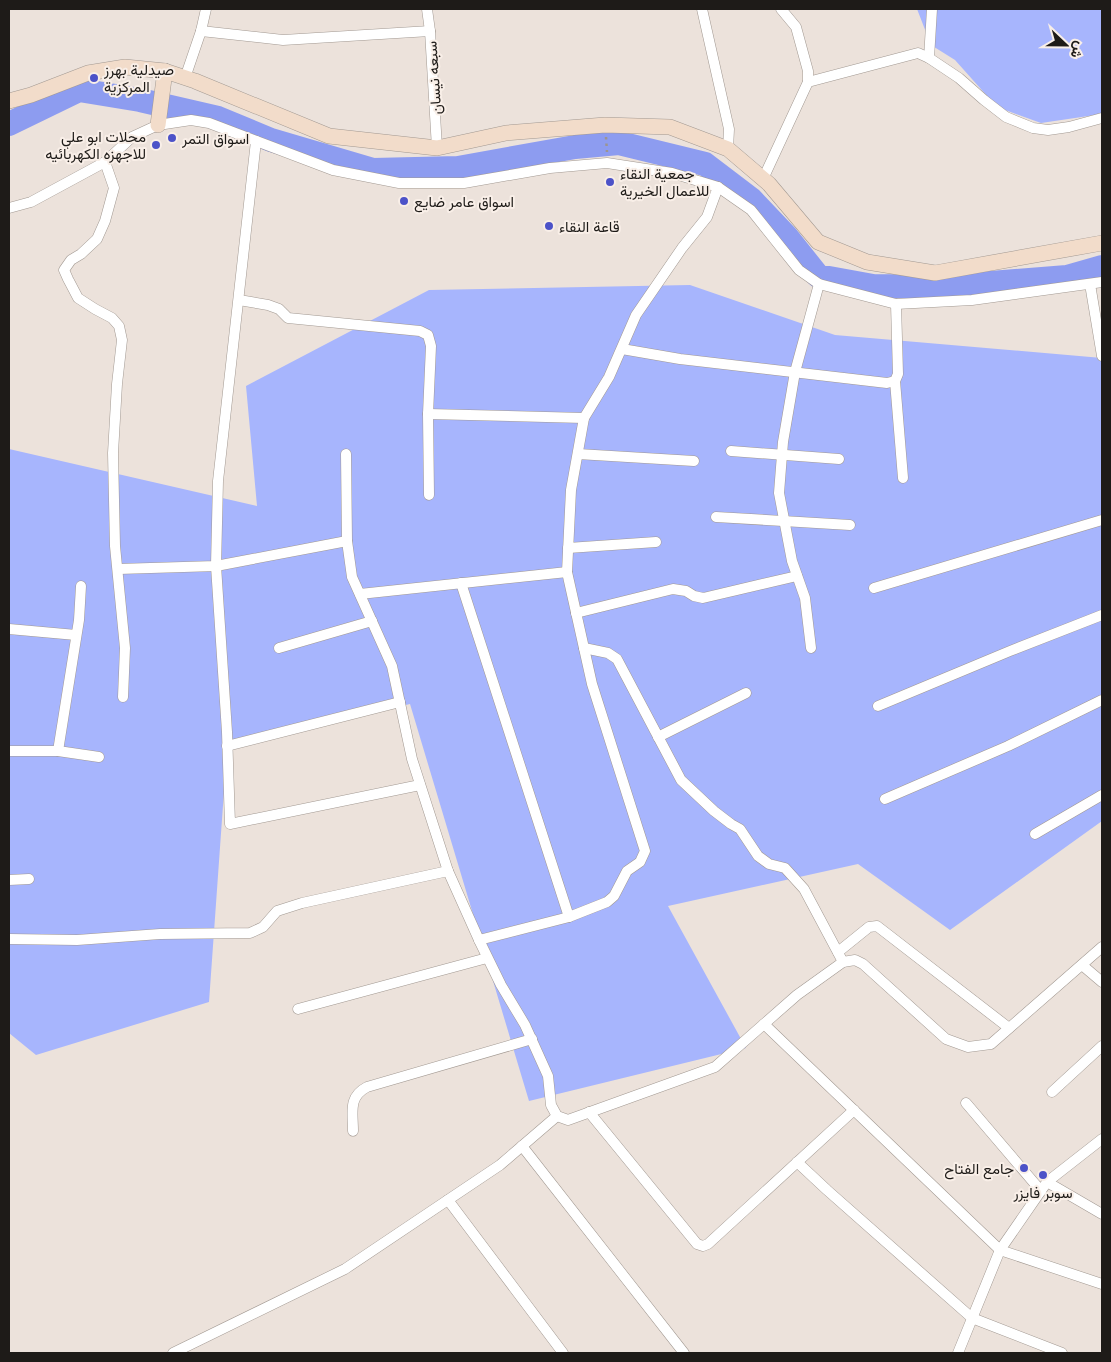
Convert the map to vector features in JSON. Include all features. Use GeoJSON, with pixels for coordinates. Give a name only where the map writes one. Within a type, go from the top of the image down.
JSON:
{"type":"FeatureCollection","features":[{"type":"Feature","properties":{"kind":"street"},"geometry":{"type":"LineString","coordinates":[[185,78],[201,31],[206,9]]}},
{"type":"Feature","properties":{"kind":"street","name":"سبعه نيسان"},"geometry":{"type":"LineString","coordinates":[[427,9],[437,148]]}},
{"type":"Feature","properties":{"kind":"street"},"geometry":{"type":"LineString","coordinates":[[702,9],[729,129],[728,149]]}},
{"type":"Feature","properties":{"kind":"street"},"geometry":{"type":"LineString","coordinates":[[763,180],[808,82],[808,71],[796,28],[781,9]]}},
{"type":"Feature","properties":{"kind":"street"},"geometry":{"type":"LineString","coordinates":[[929,58],[932,9]]}},
{"type":"Feature","properties":{"kind":"street"},"geometry":{"type":"LineString","coordinates":[[201,31],[283,40],[430,31]]}},
{"type":"Feature","properties":{"kind":"street"},"geometry":{"type":"LineString","coordinates":[[808,82],[918,53],[959,78],[1006,117],[1033,128],[1055,129],[1102,118]]}},
{"type":"Feature","properties":{"kind":"street"},"geometry":{"type":"LineString","coordinates":[[9,101],[31,95],[88,73],[125,67],[165,71],[329,136],[437,148],[506,134],[606,125],[670,127],[728,149],[770,184],[818,242],[867,262],[935,273],[1102,243]]}},
{"type":"Feature","properties":{"kind":"street"},"geometry":{"type":"LineString","coordinates":[[158,125],[165,71]]}},
{"type":"Feature","properties":{"kind":"street"},"geometry":{"type":"LineString","coordinates":[[9,208],[31,202],[105,162],[132,137],[158,125],[191,120],[209,123],[333,170],[399,183],[464,183],[550,168],[607,163],[672,173],[718,187],[751,210],[799,270],[819,284],[896,304],[972,300],[1102,282]]}},
{"type":"Feature","properties":{"kind":"street"},"geometry":{"type":"LineString","coordinates":[[256,141],[218,481],[216,566],[230,824],[420,785]]}},
{"type":"Feature","properties":{"kind":"street"},"geometry":{"type":"LineString","coordinates":[[105,162],[114,188],[105,221],[97,239],[81,254],[71,260],[64,270],[78,298],[112,318],[119,326],[122,340],[117,384],[114,453],[116,546],[125,648],[123,697]]}},
{"type":"Feature","properties":{"kind":"street"},"geometry":{"type":"LineString","coordinates":[[479,940],[569,917],[607,902],[614,896],[628,871],[640,862],[645,851],[592,684],[567,572],[571,490],[584,418],[609,377],[636,315],[682,248],[708,217],[718,187]]}},
{"type":"Feature","properties":{"kind":"street"},"geometry":{"type":"LineString","coordinates":[[811,648],[805,598],[792,561],[779,493],[783,442],[795,372],[819,284]]}},
{"type":"Feature","properties":{"kind":"street"},"geometry":{"type":"LineString","coordinates":[[1090,284],[1102,356]]}},
{"type":"Feature","properties":{"kind":"street"},"geometry":{"type":"LineString","coordinates":[[239,300],[268,304],[279,309],[288,318],[420,331],[428,335],[431,346],[428,414],[429,495]]}},
{"type":"Feature","properties":{"kind":"street"},"geometry":{"type":"LineString","coordinates":[[896,304],[898,374],[895,381],[903,478]]}},
{"type":"Feature","properties":{"kind":"street"},"geometry":{"type":"LineString","coordinates":[[622,349],[680,358],[887,383],[895,381]]}},
{"type":"Feature","properties":{"kind":"street"},"geometry":{"type":"LineString","coordinates":[[428,414],[584,418]]}},
{"type":"Feature","properties":{"kind":"street"},"geometry":{"type":"LineString","coordinates":[[731,451],[839,459]]}},
{"type":"Feature","properties":{"kind":"street"},"geometry":{"type":"LineString","coordinates":[[346,454],[347,540],[352,577],[392,666],[412,759],[448,871],[487,958],[532,1039],[548,1076],[552,1105],[556,1116]]}},
{"type":"Feature","properties":{"kind":"street"},"geometry":{"type":"LineString","coordinates":[[578,454],[694,461]]}},
{"type":"Feature","properties":{"kind":"street"},"geometry":{"type":"LineString","coordinates":[[716,518],[784,520],[850,525]]}},
{"type":"Feature","properties":{"kind":"street"},"geometry":{"type":"LineString","coordinates":[[874,588],[1102,520]]}},
{"type":"Feature","properties":{"kind":"street"},"geometry":{"type":"LineString","coordinates":[[118,569],[216,566],[347,540]]}},
{"type":"Feature","properties":{"kind":"street"},"geometry":{"type":"LineString","coordinates":[[568,548],[656,542]]}},
{"type":"Feature","properties":{"kind":"street"},"geometry":{"type":"LineString","coordinates":[[360,594],[567,572]]}},
{"type":"Feature","properties":{"kind":"street"},"geometry":{"type":"LineString","coordinates":[[576,613],[673,589],[686,591],[694,596],[703,598],[797,576]]}},
{"type":"Feature","properties":{"kind":"street"},"geometry":{"type":"LineString","coordinates":[[461,583],[569,917]]}},
{"type":"Feature","properties":{"kind":"street"},"geometry":{"type":"LineString","coordinates":[[58,751],[79,620],[80,586]]}},
{"type":"Feature","properties":{"kind":"street"},"geometry":{"type":"LineString","coordinates":[[878,706],[1102,615]]}},
{"type":"Feature","properties":{"kind":"street"},"geometry":{"type":"LineString","coordinates":[[279,648],[372,621]]}},
{"type":"Feature","properties":{"kind":"street"},"geometry":{"type":"LineString","coordinates":[[9,629],[76,635]]}},
{"type":"Feature","properties":{"kind":"street"},"geometry":{"type":"LineString","coordinates":[[584,648],[608,653],[617,659],[681,780],[714,811],[740,829],[758,856],[769,864],[785,868],[804,889],[843,962]]}},
{"type":"Feature","properties":{"kind":"street"},"geometry":{"type":"LineString","coordinates":[[658,737],[746,693]]}},
{"type":"Feature","properties":{"kind":"street"},"geometry":{"type":"LineString","coordinates":[[885,799],[1008,746],[1102,700]]}},
{"type":"Feature","properties":{"kind":"street"},"geometry":{"type":"LineString","coordinates":[[227,746],[400,702]]}},
{"type":"Feature","properties":{"kind":"street"},"geometry":{"type":"LineString","coordinates":[[9,750],[58,751],[100,757]]}},
{"type":"Feature","properties":{"kind":"street"},"geometry":{"type":"LineString","coordinates":[[1035,834],[1102,794]]}},
{"type":"Feature","properties":{"kind":"street"},"geometry":{"type":"LineString","coordinates":[[9,939],[77,940],[160,934],[250,933],[263,927],[277,911],[302,903],[448,871]]}},
{"type":"Feature","properties":{"kind":"street"},"geometry":{"type":"LineString","coordinates":[[9,880],[29,879]]}},
{"type":"Feature","properties":{"kind":"street"},"geometry":{"type":"LineString","coordinates":[[838,952],[869,927],[877,926],[1009,1028]]}},
{"type":"Feature","properties":{"kind":"street"},"geometry":{"type":"LineString","coordinates":[[556,1116],[568,1120],[715,1067],[797,994],[843,962],[855,960],[863,964],[946,1039],[968,1047],[991,1044],[1102,947]]}},
{"type":"Feature","properties":{"kind":"street"},"geometry":{"type":"LineString","coordinates":[[298,1010],[487,958]]}},
{"type":"Feature","properties":{"kind":"street"},"geometry":{"type":"LineString","coordinates":[[1082,965],[1102,982]]}},
{"type":"Feature","properties":{"kind":"street"},"geometry":{"type":"LineString","coordinates":[[764,1024],[1000,1250],[1102,1284]]}},
{"type":"Feature","properties":{"kind":"street"},"geometry":{"type":"LineString","coordinates":[[352,1131],[353,1103],[358,1092],[367,1087],[532,1039]]}},
{"type":"Feature","properties":{"kind":"street"},"geometry":{"type":"LineString","coordinates":[[1052,1092],[1102,1046]]}},
{"type":"Feature","properties":{"kind":"street"},"geometry":{"type":"LineString","coordinates":[[966,1103],[1041,1191]]}},
{"type":"Feature","properties":{"kind":"street"},"geometry":{"type":"LineString","coordinates":[[589,1112],[697,1244],[703,1246],[708,1244],[854,1110]]}},
{"type":"Feature","properties":{"kind":"street"},"geometry":{"type":"LineString","coordinates":[[173,1353],[345,1269],[500,1165],[556,1116]]}},
{"type":"Feature","properties":{"kind":"street"},"geometry":{"type":"LineString","coordinates":[[958,1353],[1000,1250],[1048,1182],[1102,1140]]}},
{"type":"Feature","properties":{"kind":"street"},"geometry":{"type":"LineString","coordinates":[[522,1146],[684,1353]]}},
{"type":"Feature","properties":{"kind":"street"},"geometry":{"type":"LineString","coordinates":[[797,1162],[972,1318],[1062,1353]]}},
{"type":"Feature","properties":{"kind":"street"},"geometry":{"type":"LineString","coordinates":[[1048,1182],[1102,1214]]}},
{"type":"Feature","properties":{"kind":"street"},"geometry":{"type":"LineString","coordinates":[[448,1200],[562,1353]]}},
{"type":"Feature","properties":{"kind":"path"},"geometry":{"type":"LineString","coordinates":[[606,125],[607,163]]}},
{"type":"Feature","properties":{"kind":"shaded area"},"geometry":{"type":"Polygon","coordinates":[[[917,9],[1102,9],[1102,114],[1041,123],[997,107],[955,60],[931,45],[917,9]]]}},
{"type":"Feature","properties":{"kind":"shaded area"},"geometry":{"type":"Polygon","coordinates":[[[690,285],[835,335],[1102,358],[1102,821],[950,930],[858,864],[668,906],[746,1048],[529,1101],[410,704],[227,749],[209,1002],[36,1055],[9,1033],[9,449],[257,506],[246,386],[429,290],[690,285]]]}},
{"type":"Feature","properties":{"kind":"waterway"},"geometry":{"type":"LineString","coordinates":[[9,124],[79,90],[140,100],[218,118],[271,140],[373,170],[458,168],[575,147],[619,143],[705,164],[751,199],[787,237],[818,276],[873,286],[941,287],[1067,277],[1102,267]]}},
{"type":"Feature","properties":{"kind":"place","name":"صيدلية بهرز المركزية"},"geometry":{"type":"Point","coordinates":[94,78]}},
{"type":"Feature","properties":{"kind":"place","name":"اسواق التمر"},"geometry":{"type":"Point","coordinates":[172,138]}},
{"type":"Feature","properties":{"kind":"place","name":"محلات ابو علي للاجهزه الكهربائيه"},"geometry":{"type":"Point","coordinates":[156,145]}},
{"type":"Feature","properties":{"kind":"place","name":"جمعية النقاء للاعمال الخيرية"},"geometry":{"type":"Point","coordinates":[610,182]}},
{"type":"Feature","properties":{"kind":"place","name":"اسواق عامر ضايع"},"geometry":{"type":"Point","coordinates":[404,201]}},
{"type":"Feature","properties":{"kind":"place","name":"قاعة النقاء"},"geometry":{"type":"Point","coordinates":[549,226]}},
{"type":"Feature","properties":{"kind":"place","name":"جامع الفتاح"},"geometry":{"type":"Point","coordinates":[1024,1168]}},
{"type":"Feature","properties":{"kind":"place","name":"سوبر فايزر"},"geometry":{"type":"Point","coordinates":[1043,1175]}}]}
